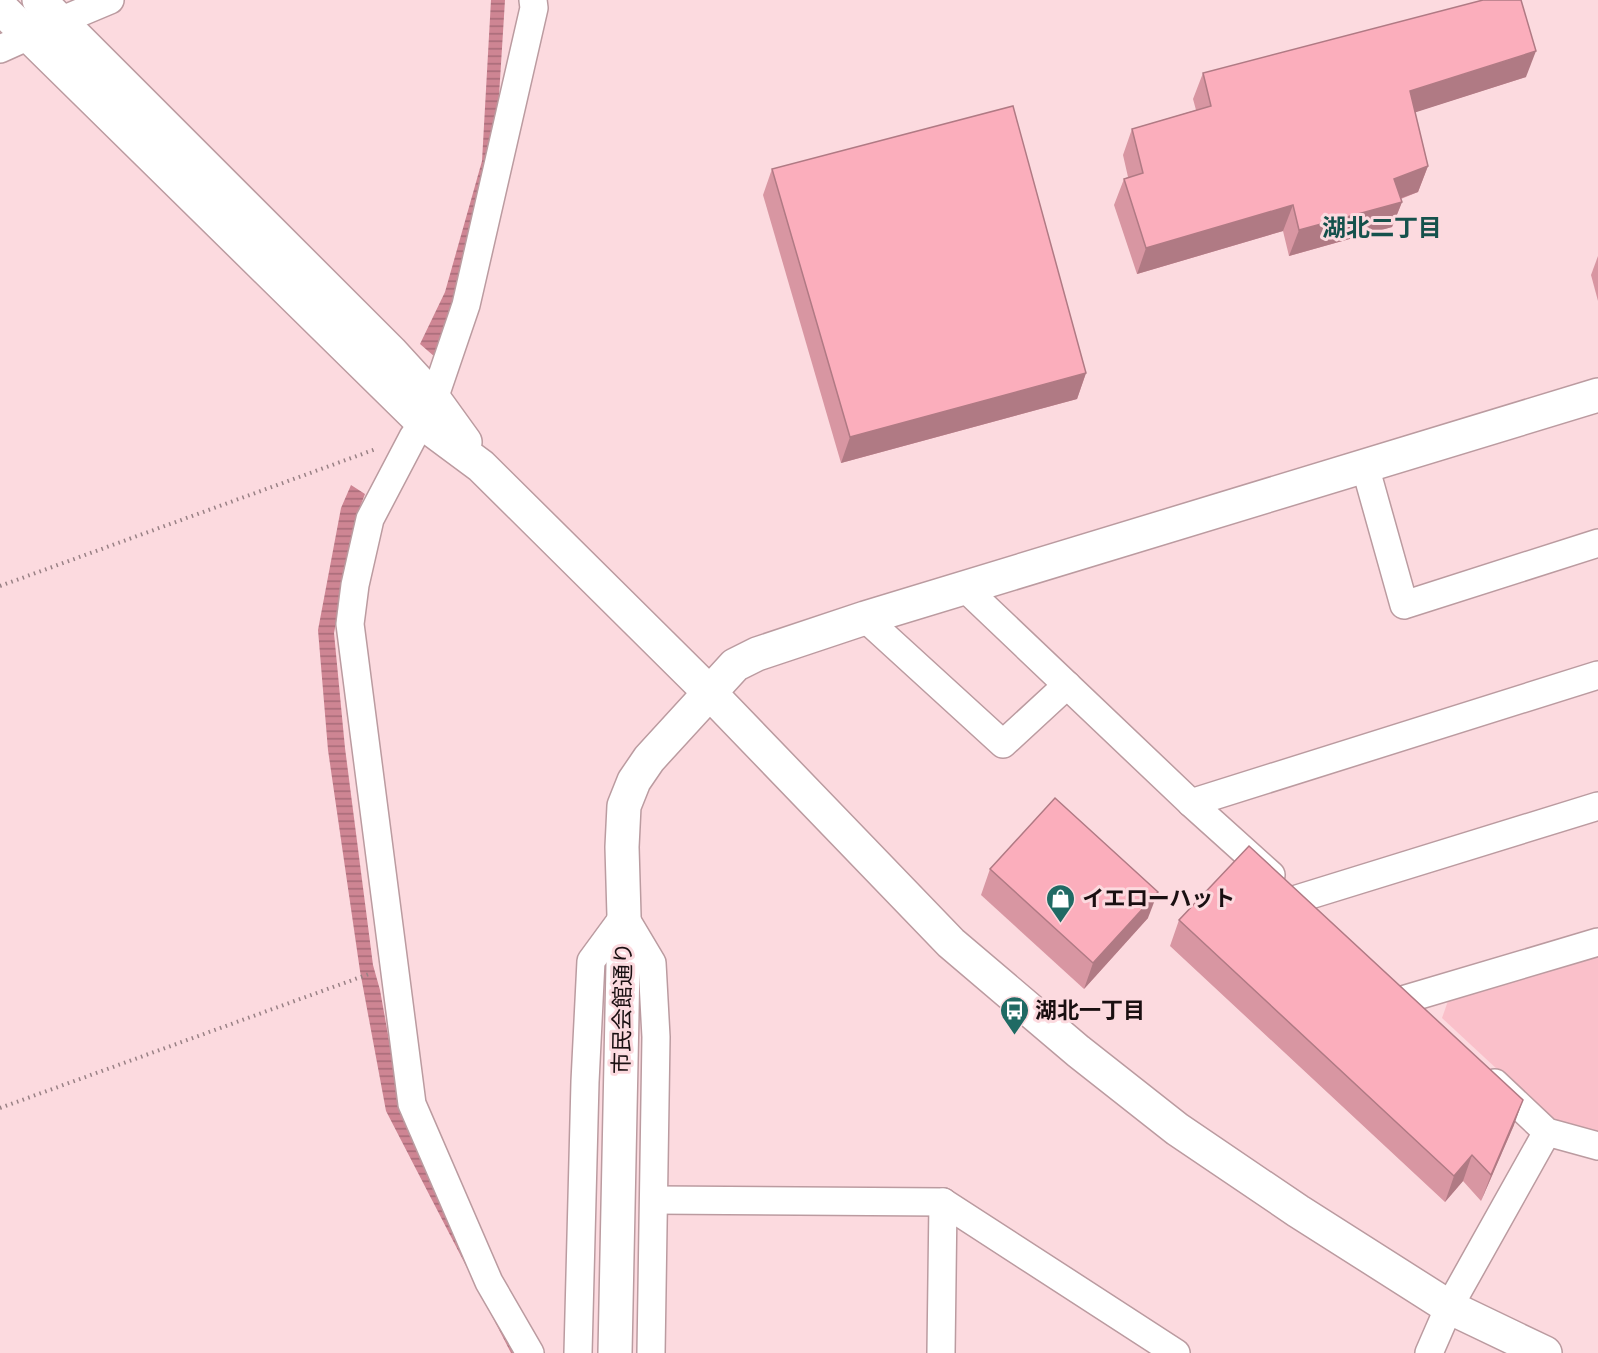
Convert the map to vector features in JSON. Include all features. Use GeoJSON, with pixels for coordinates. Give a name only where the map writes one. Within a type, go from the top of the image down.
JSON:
{"type":"FeatureCollection","features":[{"type":"Feature","properties":{"kind":"street"},"geometry":{"type":"LineString","coordinates":[[23,44],[49,11],[110,0]]}},
{"type":"Feature","properties":{"kind":"street"},"geometry":{"type":"LineString","coordinates":[[530,1353],[489,1282],[412,1104],[396,965],[350,624],[355,585],[370,519],[424,419],[466,306],[534,8],[533,0]]}},
{"type":"Feature","properties":{"kind":"street"},"geometry":{"type":"LineString","coordinates":[[0,7],[23,44],[424,419],[481,466],[709,692],[951,943],[1078,1051],[1186,1135],[1298,1211],[1449,1307],[1545,1353]]}},
{"type":"Feature","properties":{"kind":"street"},"geometry":{"type":"LineString","coordinates":[[49,11],[391,352],[424,419]]}},
{"type":"Feature","properties":{"kind":"street","name":"市民会館通り"},"geometry":{"type":"LineString","coordinates":[[615,1353],[624,916],[622,847],[624,806],[634,781],[649,759],[735,665],[757,654],[865,618],[1598,395]]}},
{"type":"Feature","properties":{"kind":"street"},"geometry":{"type":"LineString","coordinates":[[1365,466],[1404,605],[1598,543]]}},
{"type":"Feature","properties":{"kind":"street"},"geometry":{"type":"LineString","coordinates":[[965,588],[1191,803],[1305,907],[1598,806]]}},
{"type":"Feature","properties":{"kind":"street"},"geometry":{"type":"LineString","coordinates":[[865,618],[1003,744],[1067,684]]}},
{"type":"Feature","properties":{"kind":"street"},"geometry":{"type":"LineString","coordinates":[[1191,803],[1598,675]]}},
{"type":"Feature","properties":{"kind":"street"},"geometry":{"type":"LineString","coordinates":[[578,1353],[585,1082],[591,961],[624,916],[652,963],[656,1037],[651,1353]]}},
{"type":"Feature","properties":{"kind":"street"},"geometry":{"type":"LineString","coordinates":[[1406,1000],[1598,942]]}},
{"type":"Feature","properties":{"kind":"street"},"geometry":{"type":"LineString","coordinates":[[1481,1070],[1547,1132],[1598,1146]]}},
{"type":"Feature","properties":{"kind":"street"},"geometry":{"type":"LineString","coordinates":[[1429,1353],[1449,1307],[1547,1132]]}},
{"type":"Feature","properties":{"kind":"street"},"geometry":{"type":"LineString","coordinates":[[654,1200],[943,1202],[1162,1348]]}},
{"type":"Feature","properties":{"kind":"street"},"geometry":{"type":"LineString","coordinates":[[941,1353],[943,1202]]}},
{"type":"Feature","properties":{"kind":"path"},"geometry":{"type":"LineString","coordinates":[[0,586],[343,460],[424,419]]}},
{"type":"Feature","properties":{"kind":"path"},"geometry":{"type":"LineString","coordinates":[[0,1108],[396,965]]}},
{"type":"Feature","properties":{"kind":"shaded area"},"geometry":{"type":"Polygon","coordinates":[[[491,0],[505,0],[495,160],[458,304],[435,357],[420,344],[445,292],[482,161],[491,0]]]}},
{"type":"Feature","properties":{"kind":"shaded area"},"geometry":{"type":"Polygon","coordinates":[[[351,485],[365,494],[357,515],[334,633],[345,748],[373,965],[380,990],[401,1107],[525,1353],[511,1353],[386,1111],[360,971],[328,750],[318,630],[341,508],[351,485]]]}},
{"type":"Feature","properties":{"kind":"shaded area"},"geometry":{"type":"Polygon","coordinates":[[[1598,957],[1598,1134],[1555,1123],[1442,1018],[1448,1001],[1598,957]]]}},
{"type":"Feature","properties":{"kind":"building"},"geometry":{"type":"Polygon","coordinates":[[[1483,0],[1521,0],[1536,51],[1410,91],[1428,166],[1394,179],[1402,202],[1299,230],[1293,205],[1146,248],[1124,179],[1143,173],[1132,129],[1211,106],[1203,73],[1483,0]]]}},
{"type":"Feature","properties":{"kind":"building"},"geometry":{"type":"Polygon","coordinates":[[[1013,106],[1086,373],[850,437],[772,169],[1013,106]]]}},
{"type":"Feature","properties":{"kind":"building"},"geometry":{"type":"Polygon","coordinates":[[[1055,798],[1158,892],[1093,963],[990,869],[1055,798]]]}},
{"type":"Feature","properties":{"kind":"building"},"geometry":{"type":"Polygon","coordinates":[[[1249,846],[1523,1100],[1491,1175],[1472,1155],[1454,1176],[1179,920],[1249,846]]]}},
{"type":"Feature","properties":{"kind":"place","name":"イエローハット"},"geometry":{"type":"Point","coordinates":[1061,924]}},
{"type":"Feature","properties":{"kind":"place","name":"湖北一丁目"},"geometry":{"type":"Point","coordinates":[1014,1036]}},
{"type":"Feature","properties":{"kind":"district","name":"湖北二丁目"},"geometry":{"type":"Point","coordinates":[1382,228]}}]}
